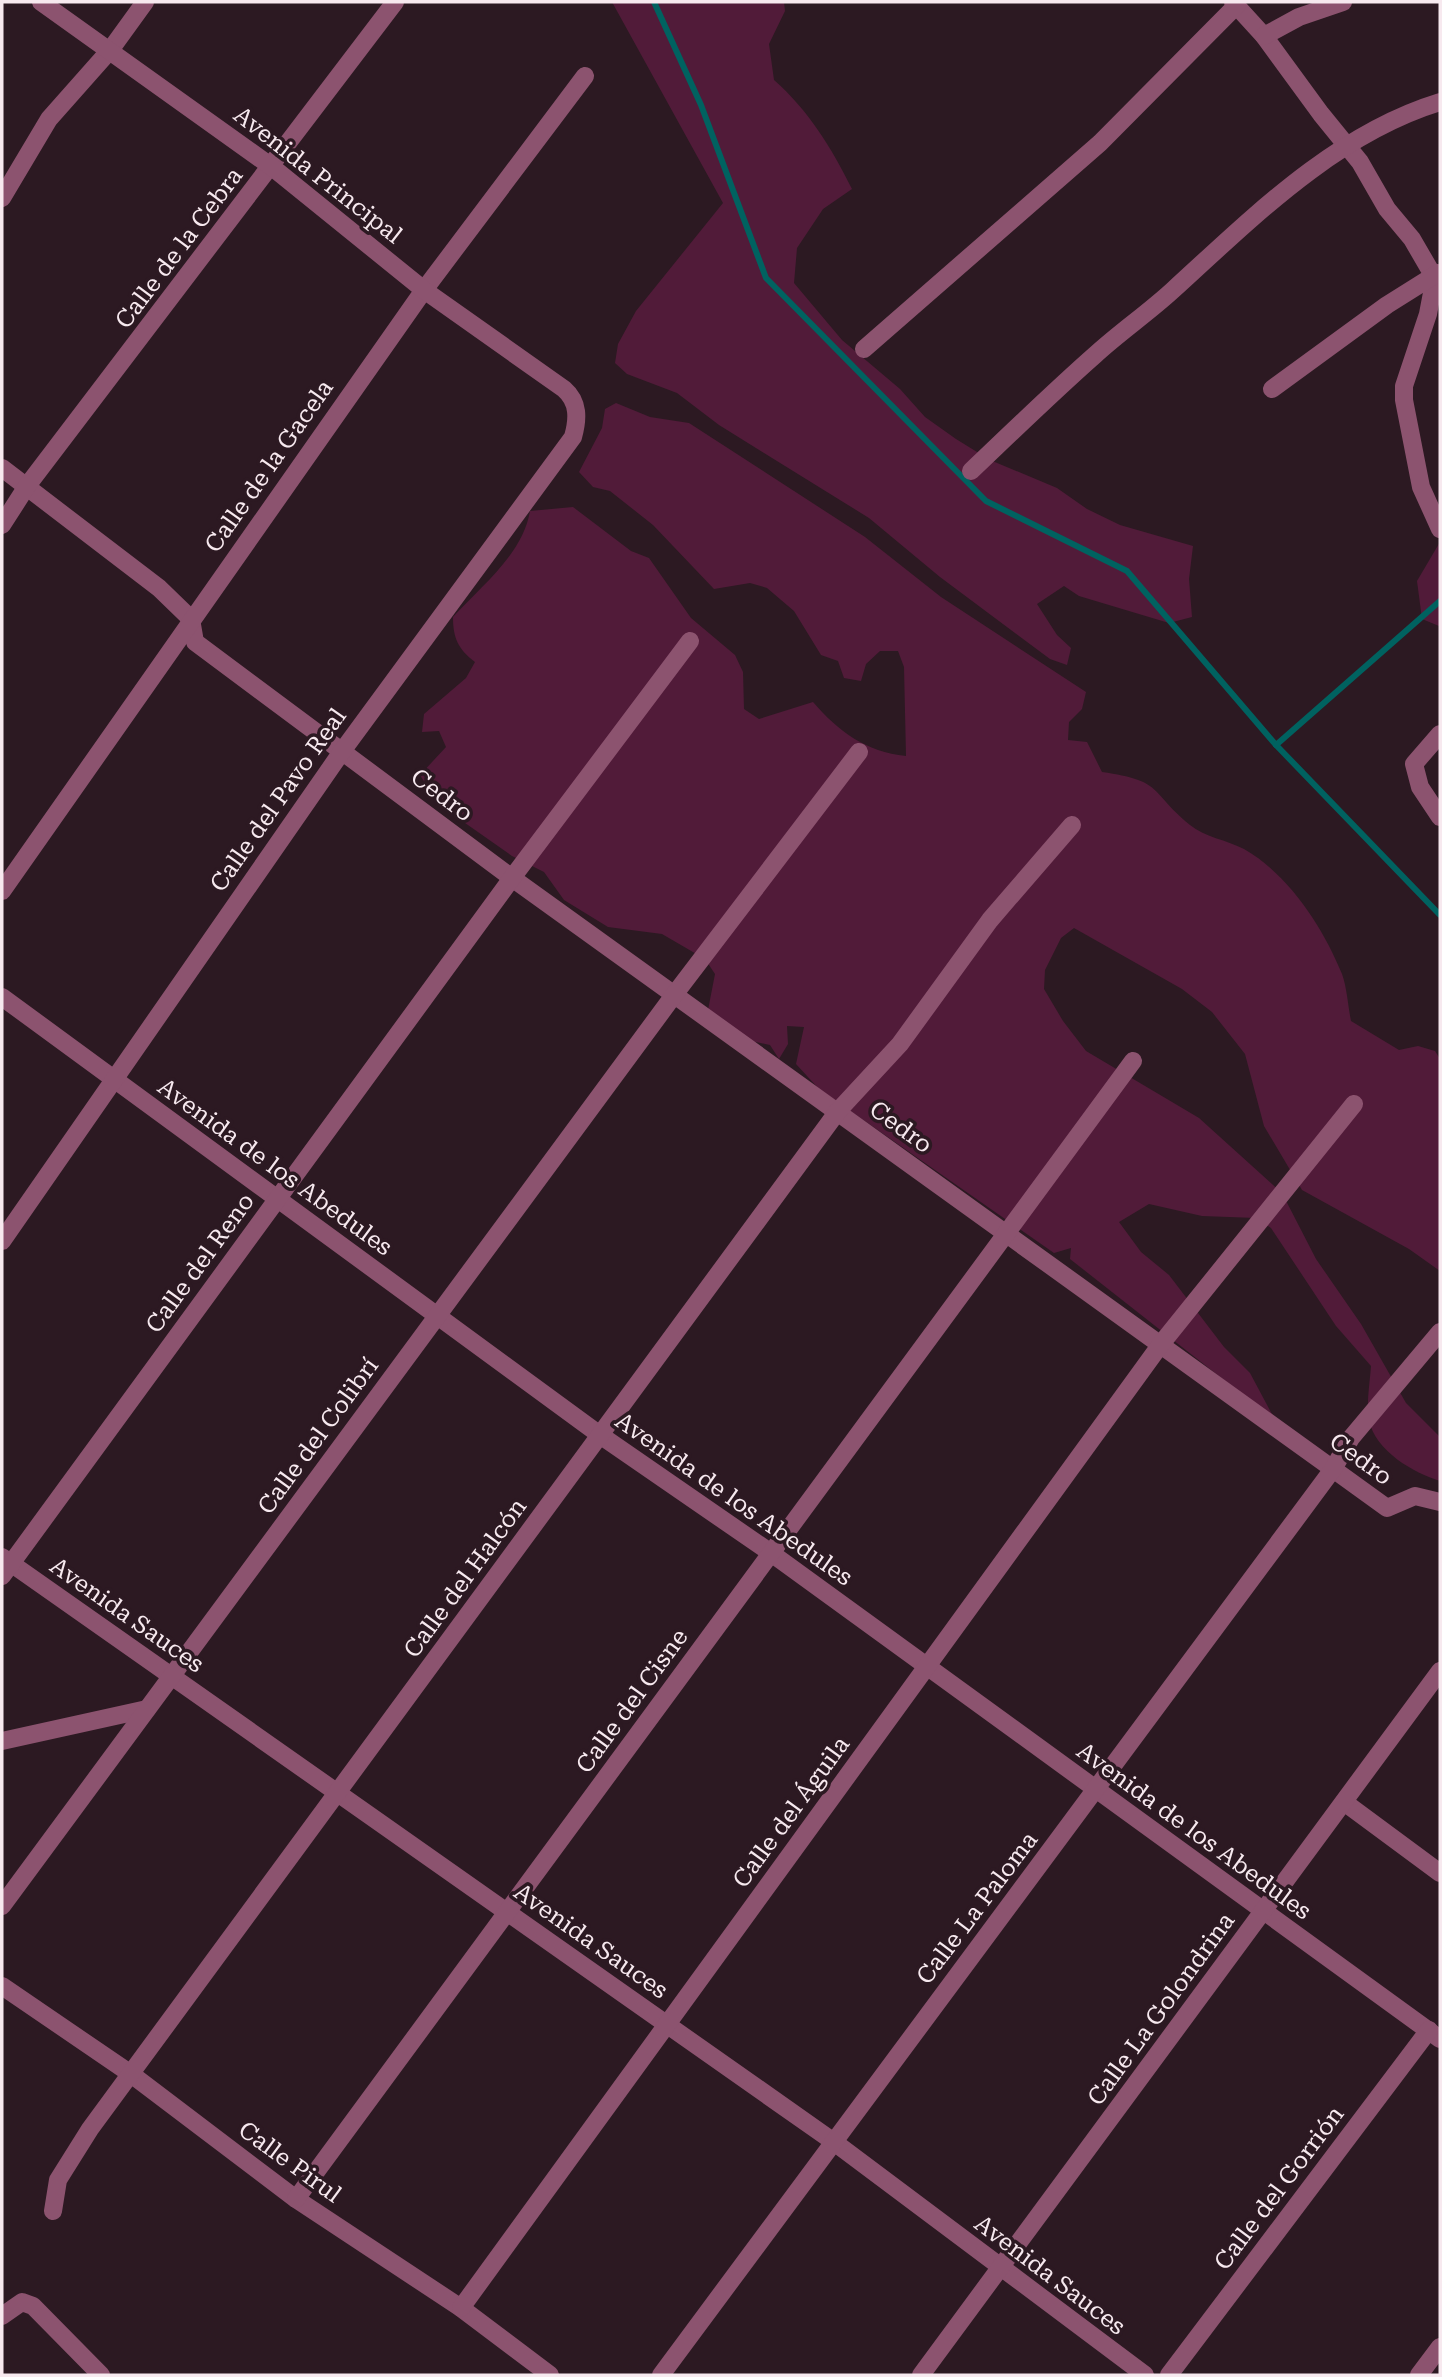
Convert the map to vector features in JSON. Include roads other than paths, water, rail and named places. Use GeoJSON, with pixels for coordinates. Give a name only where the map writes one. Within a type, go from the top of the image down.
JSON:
{"type":"FeatureCollection","features":[{"type":"Feature","properties":{"kind":"street","name":"Avenida Principal"},"geometry":{"type":"LineString","coordinates":[[41,2],[111,49],[272,167],[424,290],[564,389]]}},
{"type":"Feature","properties":{"kind":"street"},"geometry":{"type":"LineString","coordinates":[[2,198],[49,119],[111,49],[145,2]]}},
{"type":"Feature","properties":{"kind":"street","name":"Calle de la Cebra"},"geometry":{"type":"LineString","coordinates":[[2,525],[27,486],[396,2]]}},
{"type":"Feature","properties":{"kind":"street"},"geometry":{"type":"LineString","coordinates":[[1264,36],[1298,17],[1343,2]]}},
{"type":"Feature","properties":{"kind":"street"},"geometry":{"type":"LineString","coordinates":[[864,349],[1100,143],[1235,4],[1264,36],[1348,148],[1387,209],[1436,274],[1428,314],[1404,386],[1404,400],[1421,486],[1440,529]]}},
{"type":"Feature","properties":{"kind":"street","name":"Calle de la Gacela"},"geometry":{"type":"LineString","coordinates":[[2,891],[424,290],[585,76]]}},
{"type":"Feature","properties":{"kind":"street"},"geometry":{"type":"LineString","coordinates":[[971,471],[1095,355],[1171,292],[1264,205],[1348,148],[1402,116],[1440,102]]}},
{"type":"Feature","properties":{"kind":"street"},"geometry":{"type":"LineString","coordinates":[[1272,390],[1387,305],[1436,274]]}},
{"type":"Feature","properties":{"kind":"street","name":"Calle del Pavo Real"},"geometry":{"type":"LineString","coordinates":[[2,1241],[343,750],[573,438],[576,408],[572,397],[564,389]]}},
{"type":"Feature","properties":{"kind":"street"},"geometry":{"type":"LineString","coordinates":[[2,468],[159,588],[191,619]]}},
{"type":"Feature","properties":{"kind":"street","name":"Cedro"},"geometry":{"type":"LineString","coordinates":[[191,619],[195,642],[512,878],[1387,1508],[1415,1496],[1440,1502]]}},
{"type":"Feature","properties":{"kind":"street","name":"Calle del Reno"},"geometry":{"type":"LineString","coordinates":[[5,1565],[690,640]]}},
{"type":"Feature","properties":{"kind":"street"},"geometry":{"type":"LineString","coordinates":[[1440,734],[1414,764],[1420,787],[1440,817]]}},
{"type":"Feature","properties":{"kind":"street","name":"Calle del Colibrí"},"geometry":{"type":"LineString","coordinates":[[2,1906],[674,995],[859,752]]}},
{"type":"Feature","properties":{"kind":"street","name":"Calle del Halcón"},"geometry":{"type":"LineString","coordinates":[[53,2211],[58,2180],[90,2129],[337,1792],[838,1111],[900,1044],[990,920],[1072,825]]}},
{"type":"Feature","properties":{"kind":"street","name":"Avenida de los Abedules"},"geometry":{"type":"LineString","coordinates":[[2,997],[600,1435],[771,1553],[1094,1790],[1434,2034]]}},
{"type":"Feature","properties":{"kind":"street","name":"Calle del Cisne"},"geometry":{"type":"LineString","coordinates":[[296,2199],[1133,1061]]}},
{"type":"Feature","properties":{"kind":"street","name":"Calle del Águila"},"geometry":{"type":"LineString","coordinates":[[461,2308],[1161,1345],[1354,1104]]}},
{"type":"Feature","properties":{"kind":"street","name":"Calle La Paloma"},"geometry":{"type":"LineString","coordinates":[[661,2375],[1332,1469],[1351,1438],[1440,1332]]}},
{"type":"Feature","properties":{"kind":"street","name":"Avenida Sauces"},"geometry":{"type":"LineString","coordinates":[[5,1565],[171,1676],[834,2141],[1000,2269],[1145,2375]]}},
{"type":"Feature","properties":{"kind":"street","name":"Calle La Golondrina"},"geometry":{"type":"LineString","coordinates":[[922,2375],[1440,1671]]}},
{"type":"Feature","properties":{"kind":"street"},"geometry":{"type":"LineString","coordinates":[[2,1741],[147,1710]]}},
{"type":"Feature","properties":{"kind":"street"},"geometry":{"type":"LineString","coordinates":[[1344,1802],[1440,1872]]}},
{"type":"Feature","properties":{"kind":"street","name":"Calle Pirul"},"geometry":{"type":"LineString","coordinates":[[2,1986],[131,2074],[296,2199],[461,2308],[550,2375]]}},
{"type":"Feature","properties":{"kind":"street","name":"Calle del Gorrión"},"geometry":{"type":"LineString","coordinates":[[1169,2375],[1434,2034]]}},
{"type":"Feature","properties":{"kind":"street"},"geometry":{"type":"LineString","coordinates":[[2,2316],[22,2302],[33,2306],[101,2375]]}},
{"type":"Feature","properties":{"kind":"street"},"geometry":{"type":"LineString","coordinates":[[1419,2375],[1440,2347]]}},
{"type":"Feature","properties":{"kind":"waterway"},"geometry":{"type":"LineString","coordinates":[[654,2],[701,105],[766,278],[986,501],[1127,571],[1276,745],[1440,915]]}},
{"type":"Feature","properties":{"kind":"waterway"},"geometry":{"type":"LineString","coordinates":[[1276,745],[1440,601]]}}]}
